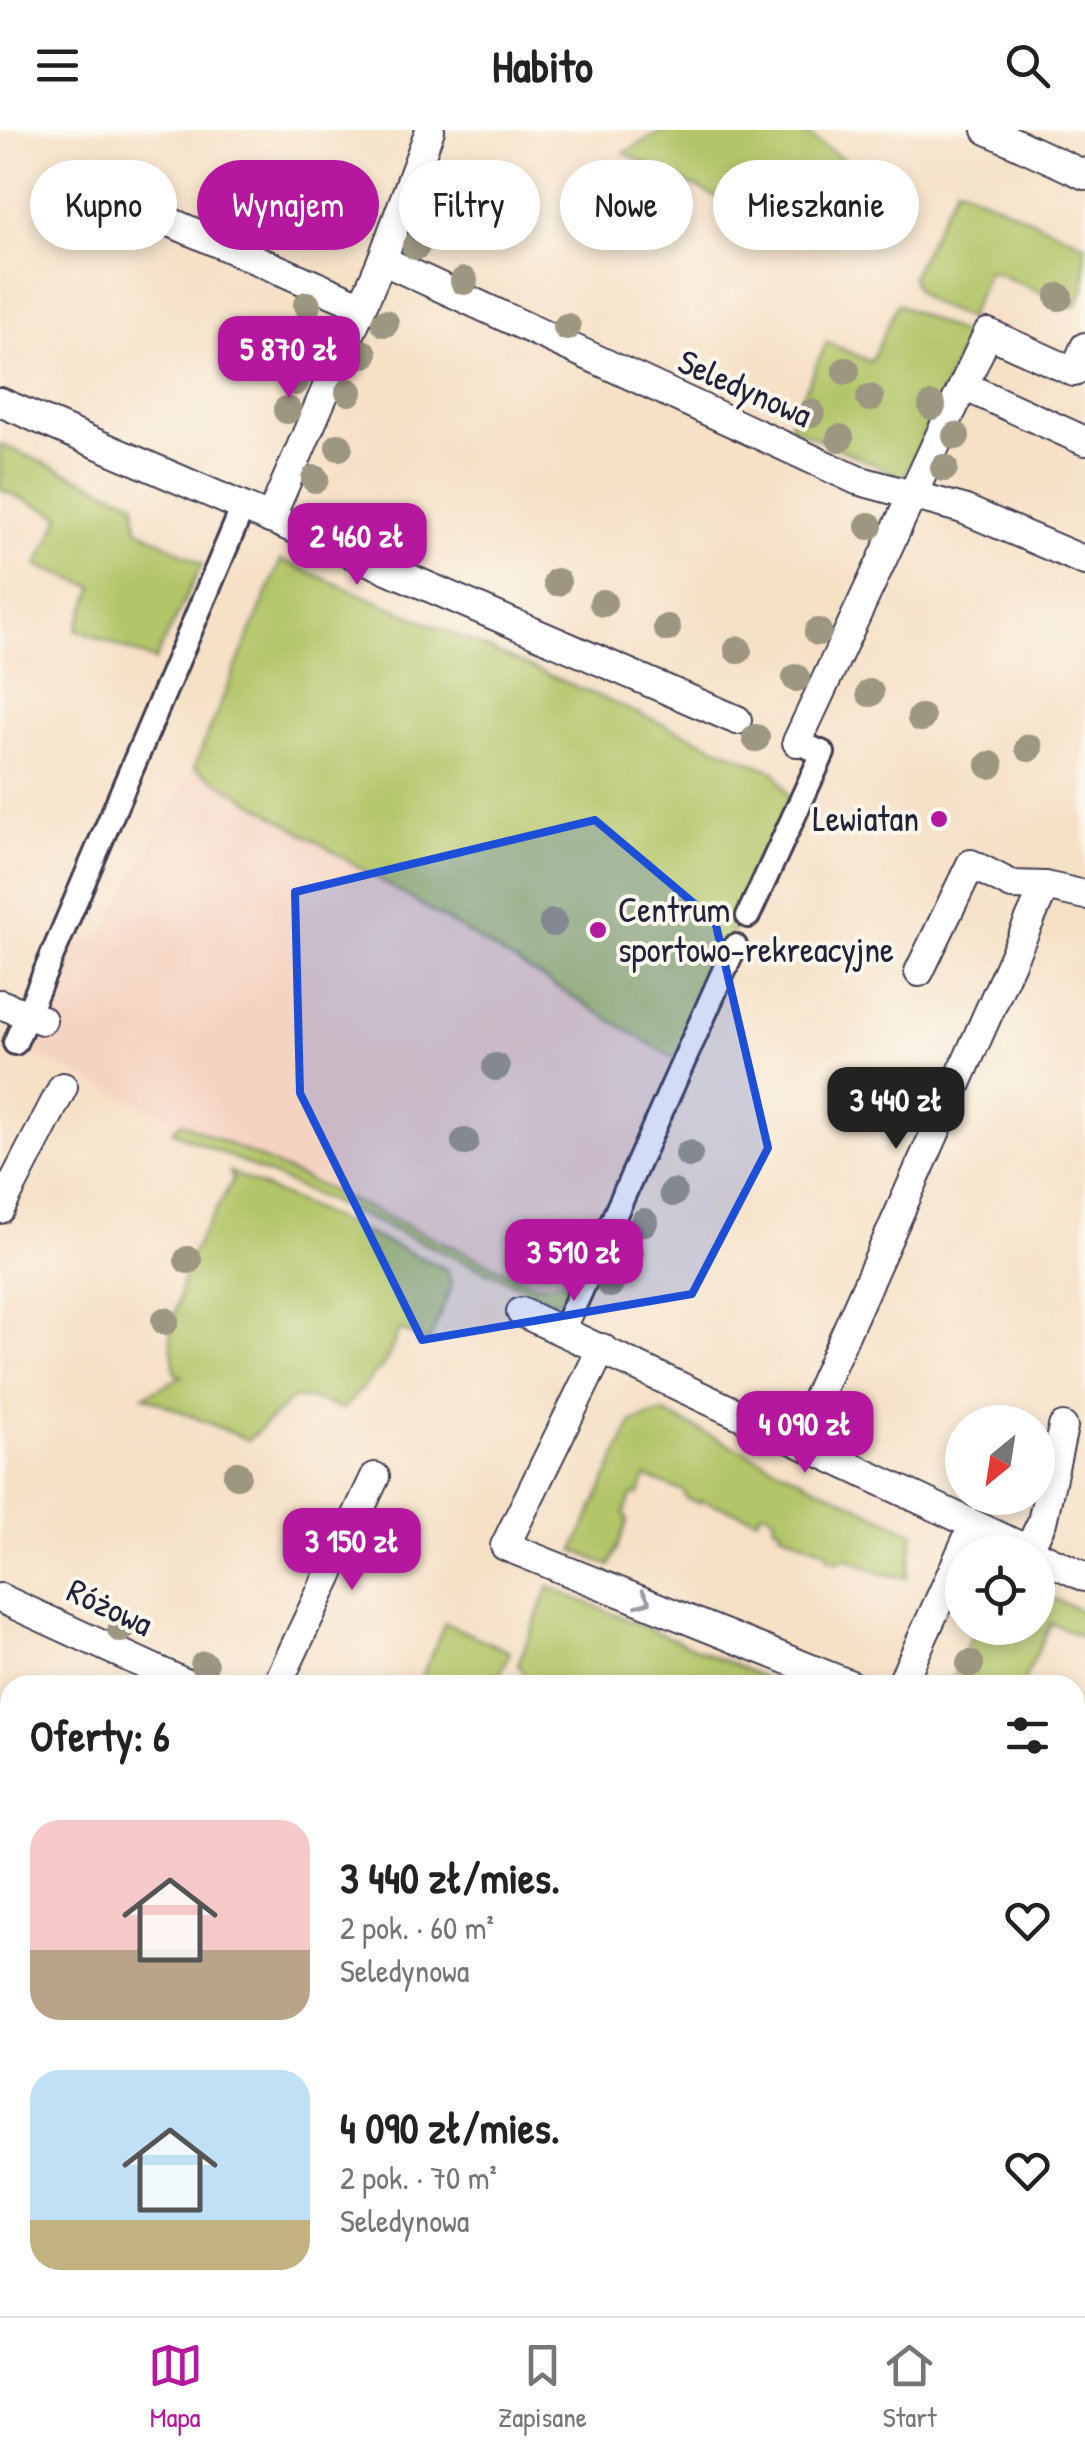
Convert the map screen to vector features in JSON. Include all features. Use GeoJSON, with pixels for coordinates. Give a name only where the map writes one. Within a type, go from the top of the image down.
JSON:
{"type":"FeatureCollection","features":[{"type":"Feature","properties":{"kind":"street"},"geometry":{"type":"LineString","coordinates":[[270,520],[382,260],[430,130]]}},
{"type":"Feature","properties":{"kind":"street"},"geometry":{"type":"LineString","coordinates":[[987,130],[1085,176]]}},
{"type":"Feature","properties":{"kind":"street"},"geometry":{"type":"LineString","coordinates":[[177,225],[362,306]]}},
{"type":"Feature","properties":{"kind":"street","name":"Seledynowa"},"geometry":{"type":"LineString","coordinates":[[382,260],[857,480],[963,510],[1085,561]]}},
{"type":"Feature","properties":{"kind":"street"},"geometry":{"type":"LineString","coordinates":[[748,916],[823,753],[797,742],[988,333],[1074,372],[1085,347]]}},
{"type":"Feature","properties":{"kind":"street"},"geometry":{"type":"LineString","coordinates":[[964,386],[1085,441]]}},
{"type":"Feature","properties":{"kind":"street"},"geometry":{"type":"LineString","coordinates":[[0,402],[737,720]]}},
{"type":"Feature","properties":{"kind":"street"},"geometry":{"type":"LineString","coordinates":[[15,1043],[35,1018],[243,508]]}},
{"type":"Feature","properties":{"kind":"street"},"geometry":{"type":"LineString","coordinates":[[919,972],[971,864],[1012,884],[1085,895]]}},
{"type":"Feature","properties":{"kind":"street"},"geometry":{"type":"LineString","coordinates":[[798,1440],[1045,886]]}},
{"type":"Feature","properties":{"kind":"street"},"geometry":{"type":"LineString","coordinates":[[563,1331],[735,946]]}},
{"type":"Feature","properties":{"kind":"street"},"geometry":{"type":"LineString","coordinates":[[0,1004],[35,1018]]}},
{"type":"Feature","properties":{"kind":"street"},"geometry":{"type":"LineString","coordinates":[[0,1209],[63,1087]]}},
{"type":"Feature","properties":{"kind":"street"},"geometry":{"type":"LineString","coordinates":[[522,1312],[993,1535]]}},
{"type":"Feature","properties":{"kind":"street"},"geometry":{"type":"LineString","coordinates":[[602,1348],[505,1546],[827,1675]]}},
{"type":"Feature","properties":{"kind":"street"},"geometry":{"type":"LineString","coordinates":[[1038,1535],[1062,1427]]}},
{"type":"Feature","properties":{"kind":"street"},"geometry":{"type":"LineString","coordinates":[[282,1675],[375,1477]]}},
{"type":"Feature","properties":{"kind":"street"},"geometry":{"type":"LineString","coordinates":[[906,1675],[973,1526]]}},
{"type":"Feature","properties":{"kind":"street"},"geometry":{"type":"LineString","coordinates":[[1055,1563],[1085,1576]]}},
{"type":"Feature","properties":{"kind":"street","name":"Różowa"},"geometry":{"type":"LineString","coordinates":[[0,1598],[166,1675]]}},
{"type":"Feature","properties":{"kind":"highlighted area"},"geometry":{"type":"Polygon","coordinates":[[[595,820],[715,921],[768,1148],[692,1294],[422,1340],[300,1093],[295,892],[595,820]]]}},
{"type":"Feature","properties":{"kind":"shaded area"},"geometry":{"type":"Polygon","coordinates":[[[194,766],[675,1059],[576,1280],[536,1285],[28,1052],[79,932],[99,940],[194,766]]]}},
{"type":"Feature","properties":{"kind":"green space"},"geometry":{"type":"Polygon","coordinates":[[[663,130],[800,130],[845,160],[713,160],[713,195],[693,186],[693,160],[639,160],[624,153],[663,130]]]}},
{"type":"Feature","properties":{"kind":"green space"},"geometry":{"type":"Polygon","coordinates":[[[957,186],[1085,244],[1085,287],[1075,307],[989,270],[968,318],[932,303],[918,292],[912,275],[957,186]]]}},
{"type":"Feature","properties":{"kind":"green space"},"geometry":{"type":"Polygon","coordinates":[[[897,304],[967,336],[904,478],[789,426],[827,342],[871,362],[897,304]]]}},
{"type":"Feature","properties":{"kind":"green space"},"geometry":{"type":"Polygon","coordinates":[[[0,444],[135,502],[137,528],[202,564],[155,661],[76,629],[94,587],[37,566],[61,516],[0,489],[0,444]]]}},
{"type":"Feature","properties":{"kind":"green space","name":"Centrum sportowo-rekreacyjne"},"geometry":{"type":"Polygon","coordinates":[[[281,560],[775,772],[792,802],[675,1059],[194,767],[281,560]]]}},
{"type":"Feature","properties":{"kind":"green space"},"geometry":{"type":"Polygon","coordinates":[[[181,1122],[536,1285],[576,1280],[568,1297],[553,1301],[172,1131],[181,1122]]]}},
{"type":"Feature","properties":{"kind":"green space"},"geometry":{"type":"Polygon","coordinates":[[[230,1172],[446,1269],[452,1285],[429,1342],[400,1330],[385,1363],[343,1409],[312,1399],[293,1398],[248,1440],[144,1396],[182,1376],[175,1373],[170,1334],[188,1260],[233,1180],[230,1172]]]}},
{"type":"Feature","properties":{"kind":"green space"},"geometry":{"type":"Polygon","coordinates":[[[662,1412],[914,1533],[907,1578],[880,1573],[846,1558],[838,1562],[827,1557],[828,1552],[780,1532],[769,1513],[760,1512],[758,1519],[700,1500],[699,1503],[686,1498],[683,1491],[646,1477],[624,1513],[628,1520],[610,1566],[574,1550],[632,1422],[662,1412]]]}},
{"type":"Feature","properties":{"kind":"green space"},"geometry":{"type":"Polygon","coordinates":[[[549,1587],[758,1675],[524,1675],[518,1664],[549,1587]]]}},
{"type":"Feature","properties":{"kind":"green space"},"geometry":{"type":"Polygon","coordinates":[[[1055,1599],[1085,1612],[1085,1638],[1055,1625],[1055,1599]]]}},
{"type":"Feature","properties":{"kind":"green space"},"geometry":{"type":"Polygon","coordinates":[[[445,1623],[510,1652],[500,1675],[422,1675],[445,1623]]]}},
{"type":"Feature","properties":{"kind":"green space"},"geometry":{"type":"Polygon","coordinates":[[[967,1645],[1041,1645],[1027,1675],[954,1675],[967,1645]]]}},
{"type":"Feature","properties":{"kind":"place","name":"Lewiatan"},"geometry":{"type":"Point","coordinates":[939,819]}},
{"type":"Feature","properties":{"kind":"place","name":"Centrum sportowo-rekreacyjne"},"geometry":{"type":"Point","coordinates":[598,930]}}]}
